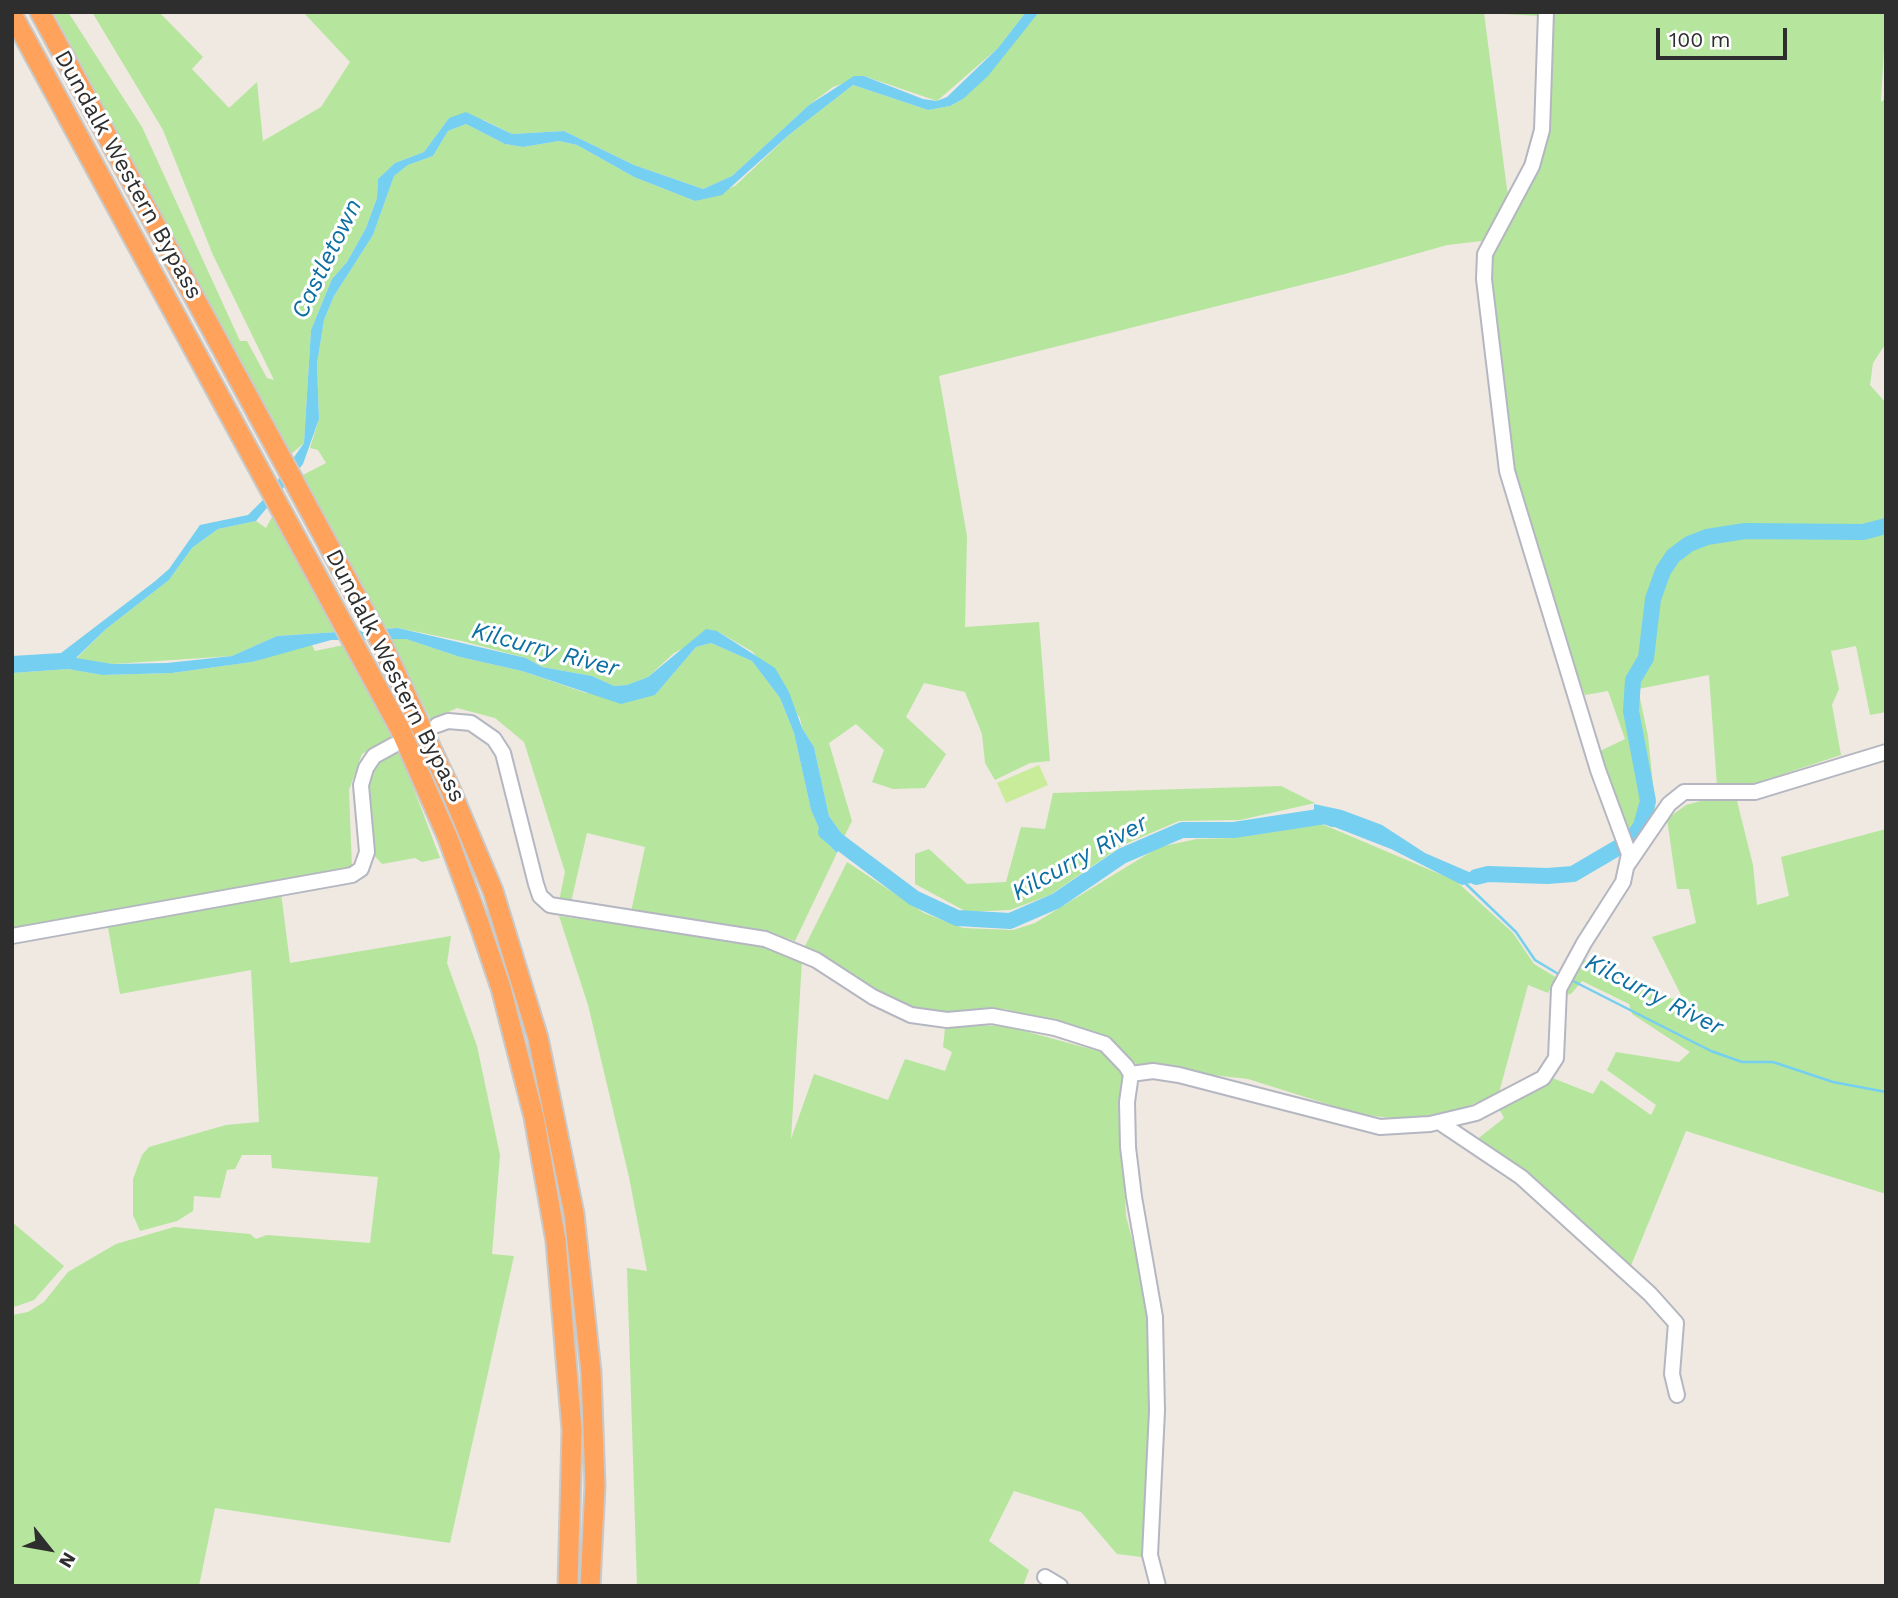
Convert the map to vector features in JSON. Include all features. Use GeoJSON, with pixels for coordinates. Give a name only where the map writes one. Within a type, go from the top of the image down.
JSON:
{"type":"FeatureCollection","features":[{"type":"Feature","properties":{"kind":"highway","name":"Dundalk Western Bypass"},"geometry":{"type":"LineString","coordinates":[[40,12],[297,491],[368,616],[451,791],[493,891],[513,950],[550,1090],[574,1214],[586,1302],[595,1486],[590,1586]]}},
{"type":"Feature","properties":{"kind":"highway","name":"Dundalk Western Bypass"},"geometry":{"type":"LineString","coordinates":[[12,14],[400,729],[448,838],[501,988],[534,1117],[556,1241],[569,1366],[572,1494],[568,1586]]}},
{"type":"Feature","properties":{"kind":"street"},"geometry":{"type":"LineString","coordinates":[[1546,12],[1542,130],[1532,166],[1485,254],[1484,279],[1507,471],[1628,859]]}},
{"type":"Feature","properties":{"kind":"street"},"geometry":{"type":"LineString","coordinates":[[437,725],[448,721],[471,723],[494,739],[503,753],[540,896],[558,906],[765,939],[816,960],[873,996],[911,1015],[947,1020],[992,1016],[1055,1028],[1105,1044],[1131,1074],[1127,1102],[1128,1147],[1140,1247],[1155,1317],[1157,1423],[1150,1555],[1158,1586]]}},
{"type":"Feature","properties":{"kind":"street"},"geometry":{"type":"LineString","coordinates":[[12,936],[352,874],[365,863],[368,852],[363,777],[374,756],[394,745]]}},
{"type":"Feature","properties":{"kind":"street"},"geometry":{"type":"LineString","coordinates":[[1131,1074],[1153,1071],[1179,1075],[1380,1127],[1438,1122],[1476,1113],[1543,1078],[1556,1058],[1559,989],[1571,964],[1623,882],[1628,859],[1669,804],[1684,792],[1755,792],[1886,752]]}},
{"type":"Feature","properties":{"kind":"street"},"geometry":{"type":"LineString","coordinates":[[1438,1122],[1521,1177],[1655,1299],[1676,1323],[1672,1374],[1677,1395]]}},
{"type":"Feature","properties":{"kind":"street"},"geometry":{"type":"LineString","coordinates":[[1045,1577],[1060,1586]]}},
{"type":"Feature","properties":{"kind":"green space"},"geometry":{"type":"Polygon","coordinates":[[[53,12],[68,12],[142,127],[240,341],[247,341],[267,378],[274,380],[213,255],[163,130],[92,12],[159,12],[203,57],[192,69],[229,108],[257,82],[263,141],[321,107],[350,62],[303,12],[1026,12],[998,48],[937,101],[864,76],[833,87],[809,105],[732,176],[703,189],[634,165],[564,131],[512,134],[484,120],[449,118],[424,152],[395,163],[378,179],[377,198],[366,228],[347,262],[332,279],[311,330],[304,443],[290,455],[53,12]]]}},
{"type":"Feature","properties":{"kind":"green space"},"geometry":{"type":"Polygon","coordinates":[[[1039,12],[1541,12],[1541,16],[1484,13],[1508,197],[1482,241],[1447,245],[1345,274],[939,376],[967,536],[965,627],[1039,622],[1050,761],[1030,763],[995,780],[985,763],[982,734],[965,692],[924,683],[906,717],[946,754],[925,788],[893,789],[872,782],[884,750],[856,724],[829,743],[852,821],[844,837],[829,816],[814,747],[802,728],[800,718],[753,652],[717,631],[674,653],[648,677],[627,685],[614,686],[592,676],[542,667],[526,658],[462,641],[398,628],[383,629],[301,476],[326,463],[318,450],[310,448],[319,419],[317,364],[324,320],[334,296],[373,235],[394,176],[408,165],[433,156],[448,131],[466,124],[505,144],[523,147],[559,141],[577,145],[634,177],[695,201],[735,186],[790,134],[853,85],[928,110],[950,106],[963,99],[1039,12]]]}},
{"type":"Feature","properties":{"kind":"green space"},"geometry":{"type":"Polygon","coordinates":[[[1552,12],[1886,12],[1881,102],[1886,98],[1886,343],[1873,363],[1870,385],[1886,403],[1886,712],[1870,715],[1856,646],[1831,651],[1839,689],[1832,705],[1841,755],[1747,786],[1717,786],[1709,675],[1638,689],[1648,736],[1656,814],[1632,851],[1622,831],[1600,751],[1625,739],[1608,691],[1585,695],[1551,613],[1513,477],[1488,271],[1496,243],[1540,163],[1550,116],[1552,12]]]}},
{"type":"Feature","properties":{"kind":"green space"},"geometry":{"type":"Polygon","coordinates":[[[274,513],[338,632],[277,636],[232,656],[113,664],[76,659],[106,629],[169,580],[192,548],[218,529],[256,521],[266,528],[274,513]]]}},
{"type":"Feature","properties":{"kind":"green space"},"geometry":{"type":"Polygon","coordinates":[[[390,639],[406,639],[460,657],[522,671],[586,693],[655,695],[696,647],[711,643],[752,661],[780,698],[794,733],[811,810],[824,840],[837,853],[795,941],[761,930],[631,912],[645,847],[587,833],[571,902],[559,901],[565,872],[524,742],[495,718],[457,708],[431,720],[390,639]]]}},
{"type":"Feature","properties":{"kind":"green space"},"geometry":{"type":"Polygon","coordinates":[[[311,643],[315,651],[344,645],[392,738],[362,754],[349,790],[352,868],[12,930],[12,673],[68,669],[102,675],[172,673],[252,662],[311,643]]]}},
{"type":"Feature","properties":{"kind":"green space"},"geometry":{"type":"Polygon","coordinates":[[[399,750],[440,858],[422,862],[415,858],[382,864],[371,852],[366,785],[373,767],[399,750]]]}},
{"type":"Feature","properties":{"kind":"green space"},"geometry":{"type":"Polygon","coordinates":[[[1039,765],[1048,785],[1006,803],[997,783],[1039,765]]]}},
{"type":"Feature","properties":{"kind":"green space"},"geometry":{"type":"Polygon","coordinates":[[[1281,786],[1315,803],[1240,820],[1179,821],[1123,845],[1050,895],[1010,910],[967,912],[915,884],[915,854],[929,849],[967,884],[1006,882],[1021,827],[1045,829],[1053,793],[1281,786]]]}},
{"type":"Feature","properties":{"kind":"green space"},"geometry":{"type":"Polygon","coordinates":[[[1708,799],[1737,801],[1753,865],[1757,905],[1789,896],[1781,857],[1886,829],[1886,1194],[1686,1131],[1630,1268],[1475,1141],[1504,1118],[1498,1107],[1550,1077],[1593,1094],[1601,1080],[1651,1115],[1656,1105],[1607,1070],[1616,1052],[1679,1062],[1690,1052],[1632,1014],[1629,1004],[1582,981],[1571,994],[1565,995],[1581,957],[1611,978],[1636,977],[1672,999],[1681,995],[1652,937],[1696,923],[1689,889],[1677,889],[1667,819],[1686,805],[1708,799]]]}},
{"type":"Feature","properties":{"kind":"green space"},"geometry":{"type":"Polygon","coordinates":[[[1322,824],[1456,881],[1513,933],[1534,964],[1557,978],[1548,993],[1528,985],[1499,1093],[1440,1118],[1405,1120],[1359,1114],[1248,1079],[1142,1067],[1129,1060],[1107,1039],[1005,1009],[938,1015],[905,1007],[804,948],[847,862],[924,913],[963,928],[1013,930],[1035,923],[1159,847],[1197,839],[1233,838],[1322,824]]]}},
{"type":"Feature","properties":{"kind":"green space"},"geometry":{"type":"Polygon","coordinates":[[[281,893],[290,963],[451,936],[447,963],[477,1046],[500,1155],[492,1254],[514,1256],[450,1543],[215,1508],[199,1586],[12,1586],[12,1315],[28,1312],[44,1302],[68,1272],[116,1244],[174,1227],[250,1234],[256,1239],[267,1235],[370,1243],[378,1177],[272,1168],[271,1155],[242,1155],[235,1169],[227,1170],[220,1198],[194,1196],[193,1211],[177,1221],[140,1231],[133,1215],[133,1179],[142,1155],[149,1147],[226,1125],[259,1122],[251,970],[120,994],[107,922],[281,893]]]}},
{"type":"Feature","properties":{"kind":"green space"},"geometry":{"type":"Polygon","coordinates":[[[559,916],[767,946],[802,961],[791,1139],[814,1074],[888,1100],[905,1059],[945,1071],[952,1052],[943,1047],[945,1028],[1002,1025],[1102,1052],[1125,1075],[1120,1114],[1126,1216],[1142,1278],[1147,1315],[1151,1439],[1142,1557],[1117,1554],[1081,1512],[1014,1491],[989,1541],[1029,1570],[1023,1586],[637,1586],[627,1268],[647,1271],[629,1177],[588,1005],[559,916]]]}},
{"type":"Feature","properties":{"kind":"green space"},"geometry":{"type":"Polygon","coordinates":[[[12,1222],[64,1266],[34,1300],[12,1307],[12,1222]]]}},
{"type":"Feature","properties":{"kind":"water"},"geometry":{"type":"Polygon","coordinates":[[[1026,12],[1039,12],[988,76],[963,99],[950,106],[928,110],[853,85],[790,134],[722,195],[695,201],[634,177],[577,145],[559,141],[523,147],[505,144],[466,124],[448,131],[433,156],[408,165],[394,176],[373,235],[334,296],[324,320],[317,364],[319,419],[303,464],[256,521],[218,529],[192,548],[169,580],[106,629],[76,658],[113,664],[167,663],[232,656],[277,636],[398,628],[526,658],[542,667],[592,676],[614,686],[627,685],[648,677],[706,629],[717,631],[775,668],[789,692],[802,728],[814,747],[829,816],[844,837],[837,853],[824,840],[811,810],[794,733],[780,698],[752,661],[711,643],[696,647],[655,695],[621,704],[522,671],[460,657],[406,639],[331,640],[252,662],[172,673],[102,675],[68,669],[12,673],[12,656],[61,653],[154,582],[169,569],[200,525],[248,515],[266,497],[304,443],[311,330],[332,279],[347,262],[366,228],[377,198],[378,179],[395,163],[424,152],[449,118],[466,112],[512,134],[564,131],[634,165],[703,189],[732,176],[809,105],[854,76],[864,76],[923,99],[937,101],[947,97],[998,48],[1026,12]]]}},
{"type":"Feature","properties":{"kind":"water"},"geometry":{"type":"Polygon","coordinates":[[[1314,804],[1342,810],[1382,825],[1425,853],[1469,872],[1495,870],[1495,878],[1462,885],[1391,849],[1314,819],[1314,804]]]}},
{"type":"Feature","properties":{"kind":"waterway"},"geometry":{"type":"LineString","coordinates":[[1476,877],[1488,874],[1573,874],[1631,840],[1641,826],[1648,801],[1631,711],[1633,680],[1646,658],[1653,599],[1663,571],[1673,556],[1689,544],[1707,537],[1745,531],[1863,532],[1886,526]]}},
{"type":"Feature","properties":{"kind":"waterway","name":"Kilcurry River"},"geometry":{"type":"LineString","coordinates":[[826,832],[914,898],[957,918],[1010,921],[1056,901],[1122,856],[1182,830],[1234,830],[1325,816],[1333,819]]}},
{"type":"Feature","properties":{"kind":"waterway","name":"Kilcurry River"},"geometry":{"type":"LineString","coordinates":[[1465,883],[1516,932],[1535,960],[1560,975]]}},
{"type":"Feature","properties":{"kind":"waterway","name":"Kilcurry River"},"geometry":{"type":"LineString","coordinates":[[1569,979],[1711,1051],[1742,1062],[1773,1062],[1833,1082],[1886,1092]]}},
{"type":"Feature","properties":{"kind":"water label","name":"Castletown"},"geometry":{"type":"Point","coordinates":[327,259]}}]}
